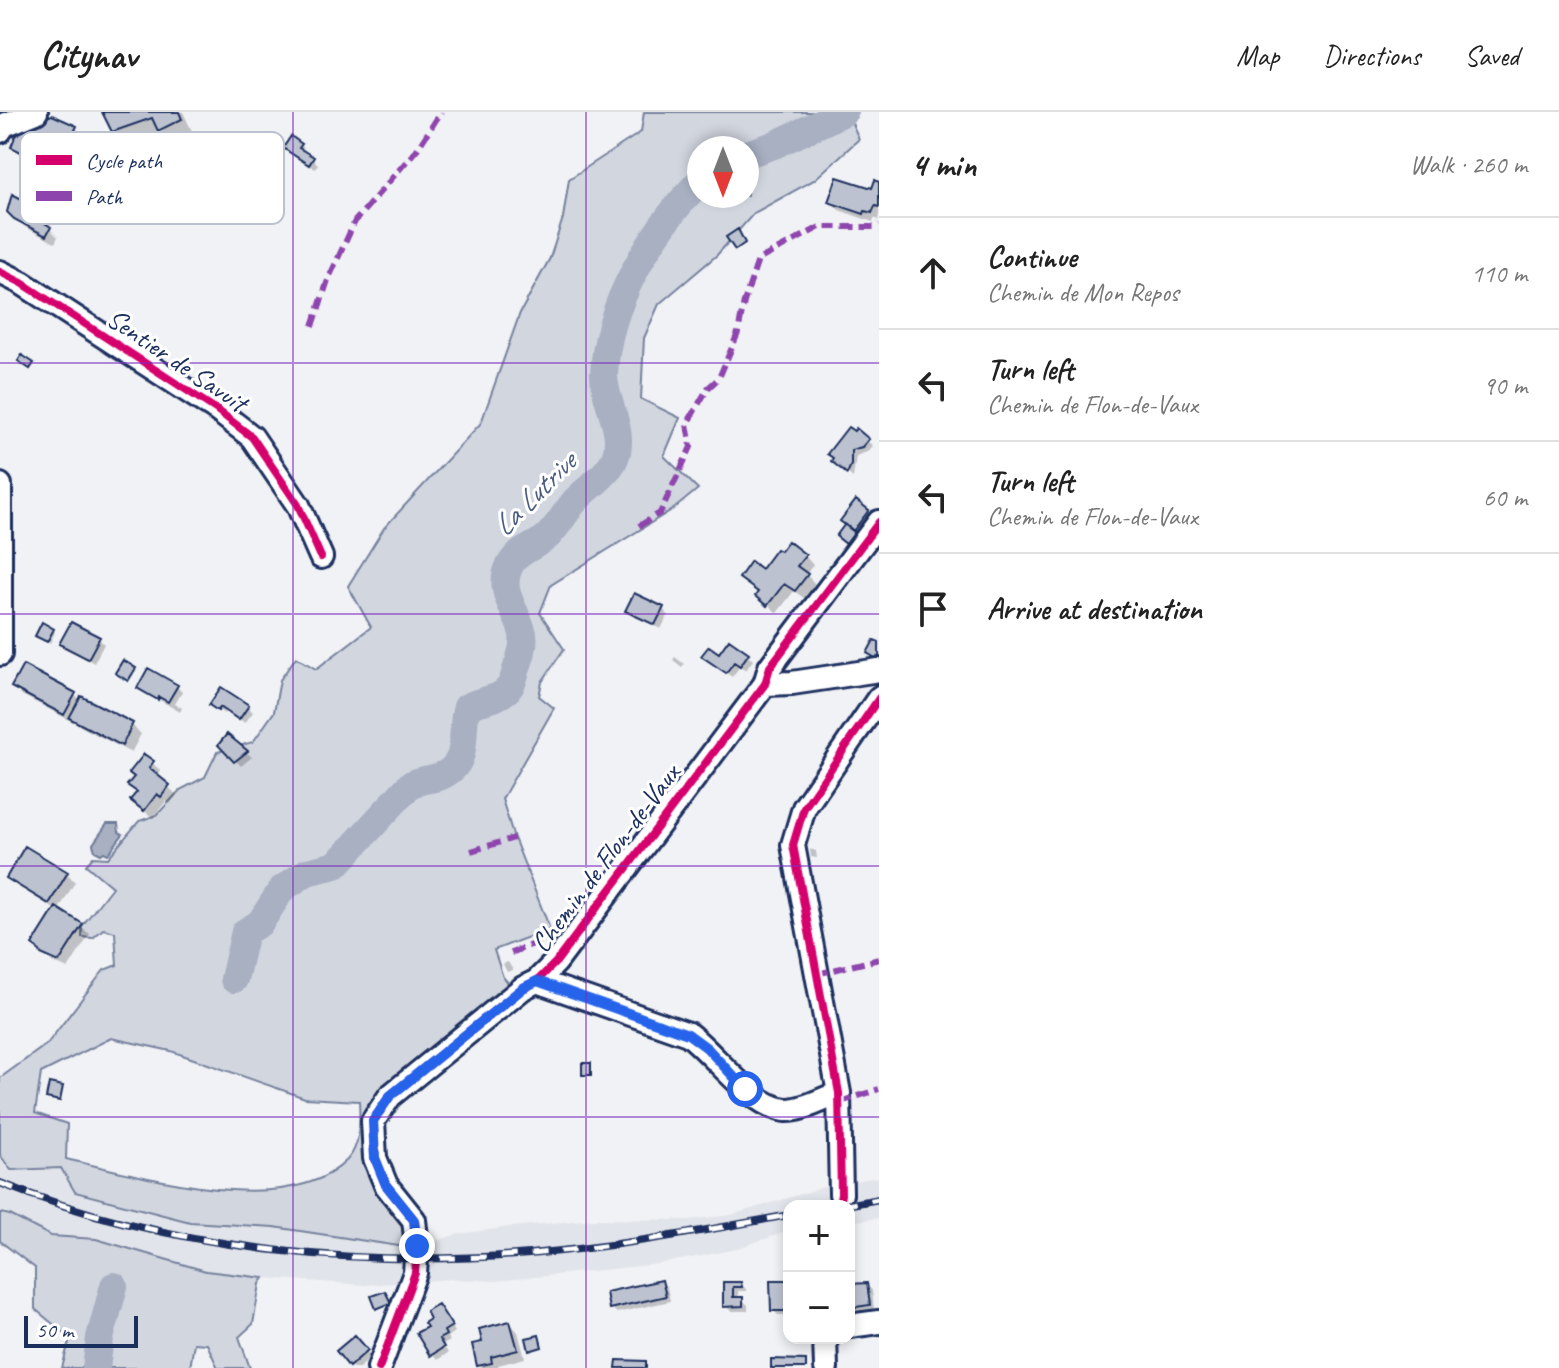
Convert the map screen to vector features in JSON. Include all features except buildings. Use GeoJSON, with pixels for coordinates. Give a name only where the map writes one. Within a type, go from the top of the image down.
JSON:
{"type":"FeatureCollection","features":[{"type":"Feature","properties":{"kind":"street"},"geometry":{"type":"LineString","coordinates":[[0,131],[4,125],[36,112]]}},
{"type":"Feature","properties":{"kind":"street","name":"Sentier de Savuit"},"geometry":{"type":"LineString","coordinates":[[0,272],[22,283],[217,410],[252,437],[298,505],[321,557]]}},
{"type":"Feature","properties":{"kind":"street"},"geometry":{"type":"LineString","coordinates":[[0,485],[0,654]]}},
{"type":"Feature","properties":{"kind":"street","name":"Chemin de Flon-de-Vaux"},"geometry":{"type":"LineString","coordinates":[[379,1368],[415,1273],[417,1246],[414,1220],[386,1185],[375,1158],[373,1121],[390,1096],[523,988],[537,981],[556,962],[765,684],[770,667],[879,522]]}},
{"type":"Feature","properties":{"kind":"street"},"geometry":{"type":"LineString","coordinates":[[765,684],[879,670]]}},
{"type":"Feature","properties":{"kind":"street"},"geometry":{"type":"LineString","coordinates":[[841,1194],[839,1093],[793,845],[804,808],[879,698]]}},
{"type":"Feature","properties":{"kind":"street"},"geometry":{"type":"LineString","coordinates":[[537,981],[688,1034],[707,1048],[745,1089],[768,1106],[789,1111],[839,1093]]}},
{"type":"Feature","properties":{"kind":"street"},"geometry":{"type":"LineString","coordinates":[[855,1325],[879,1322]]}},
{"type":"Feature","properties":{"kind":"street"},"geometry":{"type":"LineString","coordinates":[[825,1344],[826,1368]]}},
{"type":"Feature","properties":{"kind":"shaded area"},"geometry":{"type":"Polygon","coordinates":[[[644,112],[847,112],[859,139],[814,180],[754,213],[717,255],[659,304],[644,338],[641,399],[680,418],[664,456],[698,489],[675,508],[551,585],[540,613],[564,649],[542,682],[539,696],[554,708],[502,799],[550,929],[494,950],[503,977],[512,987],[373,1121],[405,1209],[412,1248],[274,1227],[190,1222],[75,1192],[61,1168],[11,1170],[0,1155],[0,1078],[47,1044],[104,970],[117,965],[115,932],[103,929],[93,938],[82,937],[82,926],[112,887],[86,865],[93,857],[108,858],[139,821],[157,815],[180,790],[205,777],[217,752],[253,742],[274,712],[280,680],[296,657],[316,669],[371,627],[348,586],[384,528],[481,423],[520,313],[550,258],[563,218],[569,179],[641,132],[644,112]],[[111,1038],[41,1073],[35,1113],[67,1124],[66,1159],[171,1182],[251,1191],[288,1188],[321,1178],[352,1154],[357,1140],[359,1101],[305,1098],[171,1051],[111,1038]]]}},
{"type":"Feature","properties":{"kind":"shaded area"},"geometry":{"type":"Polygon","coordinates":[[[0,1155],[11,1170],[61,1168],[75,1192],[190,1222],[274,1227],[412,1248],[458,1234],[510,1227],[594,1219],[689,1220],[731,1215],[831,1185],[879,1177],[879,1218],[855,1221],[855,1200],[783,1200],[783,1233],[732,1250],[659,1264],[496,1281],[454,1279],[364,1285],[206,1271],[96,1239],[51,1236],[0,1213],[0,1155]]]}},
{"type":"Feature","properties":{"kind":"shaded area"},"geometry":{"type":"Polygon","coordinates":[[[0,1213],[51,1236],[96,1239],[206,1271],[264,1278],[260,1284],[253,1324],[239,1337],[250,1368],[218,1368],[207,1344],[194,1343],[190,1368],[62,1368],[70,1338],[35,1309],[35,1268],[0,1241],[0,1213]]]}},
{"type":"Feature","properties":{"kind":"water"},"geometry":{"type":"Polygon","coordinates":[[[107,824],[118,824],[119,832],[123,834],[108,854],[101,854],[95,851],[93,844],[107,824]]]}},
{"type":"Feature","properties":{"kind":"waterway","name":"La Lutrive"},"geometry":{"type":"LineString","coordinates":[[759,150],[844,112]]}},
{"type":"Feature","properties":{"kind":"waterway","name":"La Lutrive"},"geometry":{"type":"LineString","coordinates":[[234,979],[245,932],[260,923],[282,889],[307,872],[336,865],[410,785],[451,770],[461,755],[467,707],[497,697],[511,684],[523,639],[509,601],[506,574],[513,560],[548,536],[574,502],[602,476],[615,458],[618,437],[604,375],[613,322],[649,246],[687,195]]}},
{"type":"Feature","properties":{"kind":"waterway","name":"La Lutrive"},"geometry":{"type":"LineString","coordinates":[[96,1368],[100,1338],[114,1286]]}},
{"type":"Feature","properties":{"kind":"railway"},"geometry":{"type":"LineString","coordinates":[[0,1183],[67,1207],[136,1226],[206,1240],[276,1250],[419,1259],[561,1251],[647,1240],[783,1216]]}},
{"type":"Feature","properties":{"kind":"railway"},"geometry":{"type":"LineString","coordinates":[[855,1203],[879,1199]]}},
{"type":"Feature","properties":{"kind":"marked path"},"geometry":{"type":"LineString","coordinates":[[313,326],[328,280],[355,221],[418,148],[441,112]]}},
{"type":"Feature","properties":{"kind":"marked path"},"geometry":{"type":"LineString","coordinates":[[639,526],[660,513],[691,447],[687,424],[708,388],[719,378],[738,333],[744,302],[758,260],[820,227],[874,227],[879,224]]}},
{"type":"Feature","properties":{"kind":"marked path"},"geometry":{"type":"LineString","coordinates":[[471,851],[514,838]]}},
{"type":"Feature","properties":{"kind":"marked path"},"geometry":{"type":"LineString","coordinates":[[511,953],[553,936]]}},
{"type":"Feature","properties":{"kind":"marked path"},"geometry":{"type":"LineString","coordinates":[[817,974],[879,959]]}},
{"type":"Feature","properties":{"kind":"marked path"},"geometry":{"type":"LineString","coordinates":[[841,1102],[879,1089]]}},
{"type":"Feature","properties":{"kind":"cycle path"},"geometry":{"type":"LineString","coordinates":[[0,272],[22,283],[217,410],[252,437],[298,505],[321,557]]}},
{"type":"Feature","properties":{"kind":"cycle path"},"geometry":{"type":"LineString","coordinates":[[379,1368],[415,1273],[417,1246],[414,1220],[386,1185],[375,1158],[373,1121],[390,1096],[523,988],[537,981],[556,962],[765,684],[770,667],[879,522]]}},
{"type":"Feature","properties":{"kind":"cycle path"},"geometry":{"type":"LineString","coordinates":[[840,1200],[839,1093],[793,845],[804,808],[879,698]]}},
{"type":"Feature","properties":{"kind":"route"},"geometry":{"type":"LineString","coordinates":[[417,1246],[414,1220],[386,1185],[375,1158],[373,1121],[390,1096],[523,988],[537,981],[688,1034],[707,1048],[745,1089]]}}]}
